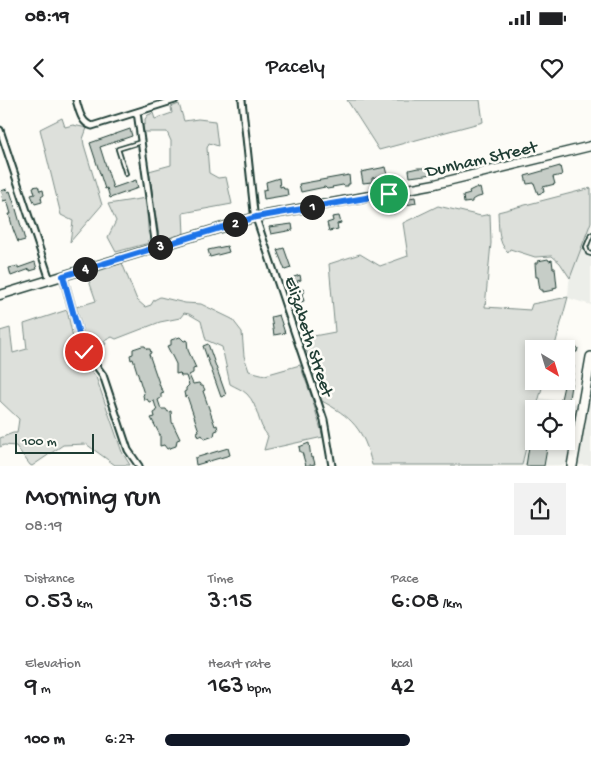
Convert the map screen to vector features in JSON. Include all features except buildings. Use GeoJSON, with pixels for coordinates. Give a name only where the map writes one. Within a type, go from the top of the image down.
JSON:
{"type":"FeatureCollection","features":[{"type":"Feature","properties":{"kind":"main road"},"geometry":{"type":"LineString","coordinates":[[572,466],[590,363]]}},
{"type":"Feature","properties":{"kind":"street"},"geometry":{"type":"LineString","coordinates":[[76,100],[83,120],[90,126],[175,100]]}},
{"type":"Feature","properties":{"kind":"street","name":"Elizabeth Street"},"geometry":{"type":"LineString","coordinates":[[242,100],[253,205],[324,420],[332,466]]}},
{"type":"Feature","properties":{"kind":"street"},"geometry":{"type":"LineString","coordinates":[[137,112],[156,248]]}},
{"type":"Feature","properties":{"kind":"street"},"geometry":{"type":"LineString","coordinates":[[0,130],[50,280]]}},
{"type":"Feature","properties":{"kind":"street","name":"Dunham Street"},"geometry":{"type":"LineString","coordinates":[[0,295],[256,217],[435,184],[591,146]]}},
{"type":"Feature","properties":{"kind":"street"},"geometry":{"type":"LineString","coordinates":[[63,276],[82,348],[103,375],[128,450],[139,466]]}},
{"type":"Feature","properties":{"kind":"lane"},"geometry":{"type":"LineString","coordinates":[[126,174],[118,149],[141,142]]}},
{"type":"Feature","properties":{"kind":"lane"},"geometry":{"type":"LineString","coordinates":[[591,235],[586,247],[588,253],[591,254]]}},
{"type":"Feature","properties":{"kind":"shaded area"},"geometry":{"type":"Polygon","coordinates":[[[347,100],[480,100],[483,122],[379,150],[347,100]]]}},
{"type":"Feature","properties":{"kind":"shaded area"},"geometry":{"type":"Polygon","coordinates":[[[179,104],[184,121],[198,119],[215,121],[218,146],[209,143],[207,148],[209,173],[218,178],[226,177],[232,204],[183,213],[184,234],[162,240],[159,236],[149,171],[171,165],[171,141],[167,132],[144,132],[143,125],[148,115],[153,113],[155,119],[172,113],[171,107],[179,104]]]}},
{"type":"Feature","properties":{"kind":"shaded area"},"geometry":{"type":"Polygon","coordinates":[[[62,118],[65,127],[73,125],[87,128],[83,139],[84,145],[102,205],[70,242],[73,221],[61,215],[40,129],[62,118]]]}},
{"type":"Feature","properties":{"kind":"shaded area"},"geometry":{"type":"Polygon","coordinates":[[[591,188],[591,222],[570,278],[560,263],[552,256],[535,257],[510,249],[508,252],[504,248],[499,234],[498,212],[591,188]]]}},
{"type":"Feature","properties":{"kind":"shaded area"},"geometry":{"type":"Polygon","coordinates":[[[146,198],[149,243],[116,252],[108,237],[116,221],[108,204],[146,198]]]}},
{"type":"Feature","properties":{"kind":"shaded area"},"geometry":{"type":"Polygon","coordinates":[[[438,206],[481,216],[490,214],[491,243],[485,307],[530,310],[532,304],[568,297],[556,340],[525,340],[525,390],[541,390],[539,400],[525,400],[526,450],[522,465],[372,465],[365,442],[355,425],[340,412],[320,400],[303,338],[335,332],[329,264],[360,254],[380,266],[408,256],[403,223],[438,206]]]}},
{"type":"Feature","properties":{"kind":"shaded area"},"geometry":{"type":"Polygon","coordinates":[[[591,222],[591,305],[568,298],[572,270],[591,222]]]}},
{"type":"Feature","properties":{"kind":"shaded area"},"geometry":{"type":"Polygon","coordinates":[[[122,263],[137,300],[145,307],[151,305],[154,300],[160,297],[185,303],[201,304],[232,319],[242,332],[244,356],[249,371],[265,375],[300,365],[323,437],[264,450],[268,436],[264,431],[254,404],[245,393],[230,384],[222,347],[206,340],[201,321],[189,314],[184,313],[180,318],[160,322],[116,339],[112,337],[104,341],[106,344],[91,352],[85,344],[76,307],[96,301],[87,275],[122,263]]]}},
{"type":"Feature","properties":{"kind":"shaded area"},"geometry":{"type":"Polygon","coordinates":[[[67,310],[75,347],[96,377],[122,452],[130,465],[115,465],[86,444],[63,445],[32,466],[16,446],[4,445],[0,447],[0,438],[17,433],[19,419],[0,401],[0,331],[10,328],[13,353],[27,349],[24,324],[67,310]]]}},
{"type":"Feature","properties":{"kind":"shaded area"},"geometry":{"type":"Polygon","coordinates":[[[591,386],[591,465],[577,465],[580,450],[591,386]]]}},
{"type":"Feature","properties":{"kind":"shaded area"},"geometry":{"type":"Polygon","coordinates":[[[525,449],[569,450],[566,465],[522,466],[525,449]]]}},
{"type":"Feature","properties":{"kind":"route"},"geometry":{"type":"LineString","coordinates":[[84,352],[63,276],[256,217],[389,194]]}}]}
